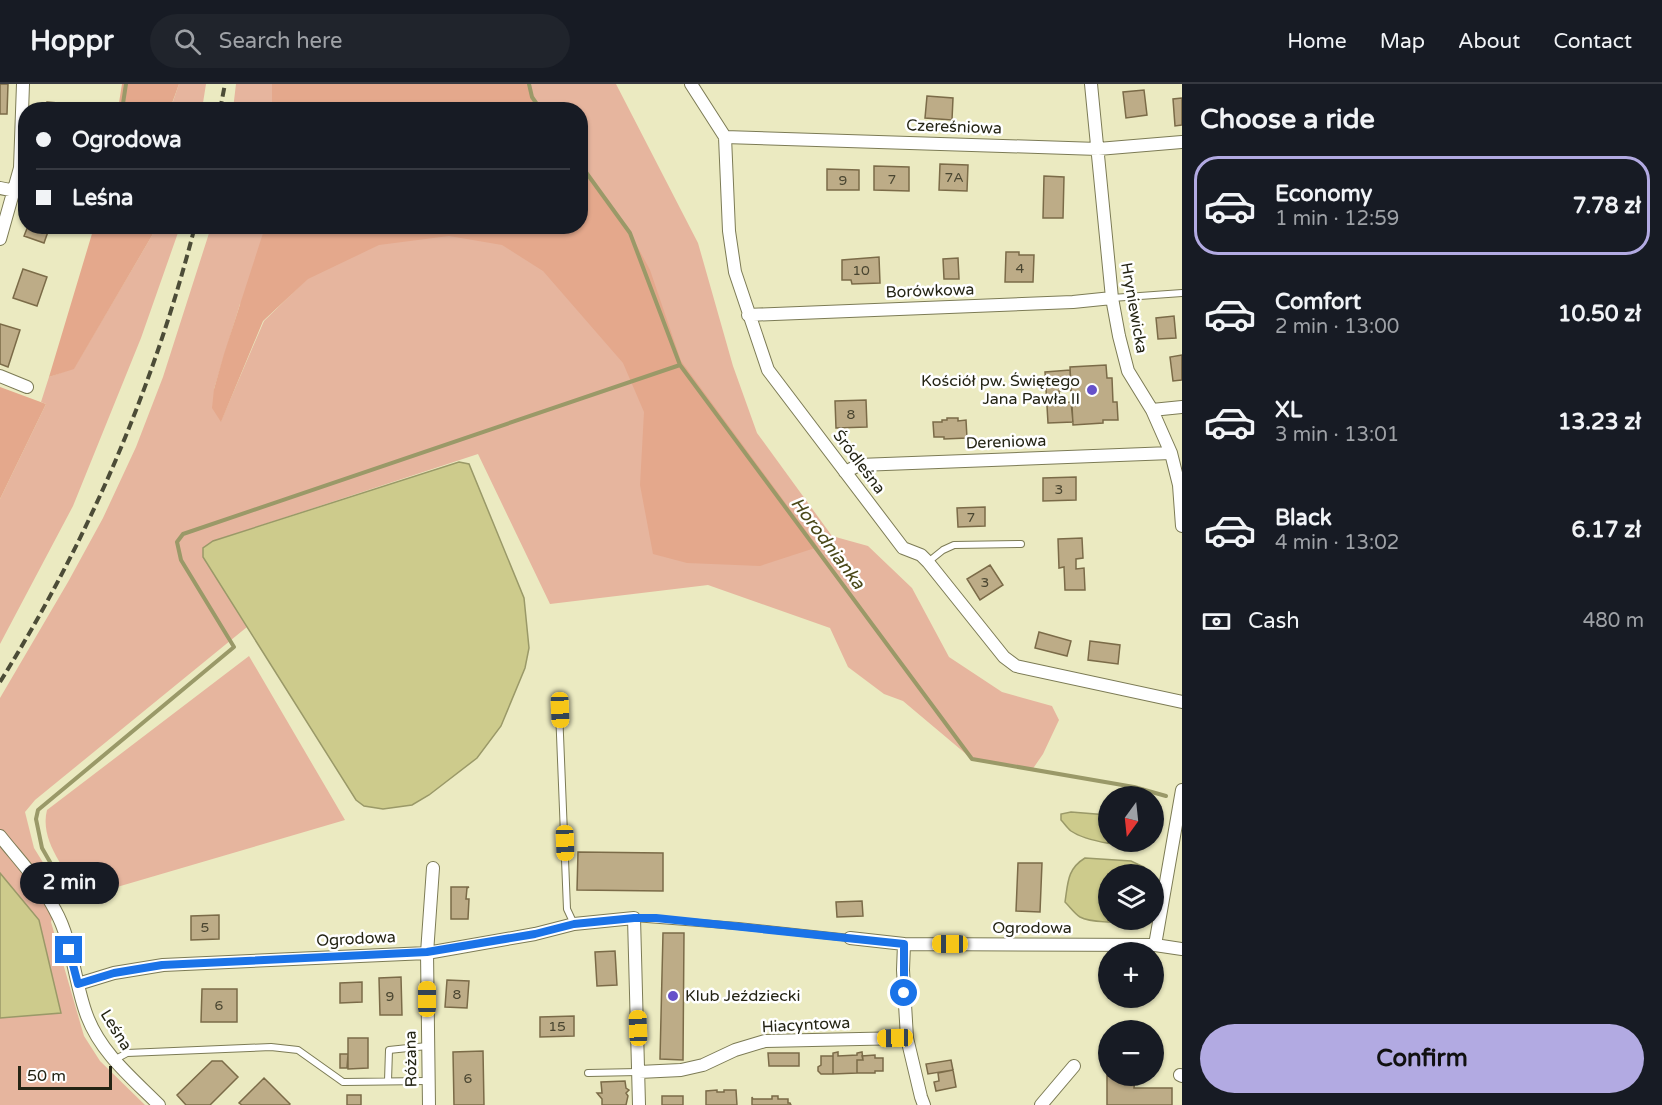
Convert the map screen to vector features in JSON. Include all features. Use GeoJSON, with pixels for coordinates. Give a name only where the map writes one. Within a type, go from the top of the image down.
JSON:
{"type":"FeatureCollection","features":[{"type":"Feature","properties":{"kind":"street"},"geometry":{"type":"LineString","coordinates":[[22,102],[23,84]]}},
{"type":"Feature","properties":{"kind":"street"},"geometry":{"type":"LineString","coordinates":[[691,84],[725,137]]}},
{"type":"Feature","properties":{"kind":"street","name":"Hryniewicka"},"geometry":{"type":"LineString","coordinates":[[1091,84],[1112,298],[1119,336],[1128,371],[1152,410],[1171,453],[1179,485],[1182,526]]}},
{"type":"Feature","properties":{"kind":"street","name":"Czereśniowa"},"geometry":{"type":"LineString","coordinates":[[725,137],[1098,149],[1182,142]]}},
{"type":"Feature","properties":{"kind":"street","name":"Śródleśna"},"geometry":{"type":"LineString","coordinates":[[725,137],[729,231],[735,272],[768,370],[903,548],[921,555],[928,562],[1004,657],[1016,666],[1182,702]]}},
{"type":"Feature","properties":{"kind":"street"},"geometry":{"type":"LineString","coordinates":[[0,239],[18,177]]}},
{"type":"Feature","properties":{"kind":"street"},"geometry":{"type":"LineString","coordinates":[[0,188],[15,190]]}},
{"type":"Feature","properties":{"kind":"street","name":"Borówkowa"},"geometry":{"type":"LineString","coordinates":[[748,315],[1073,302],[1112,298]]}},
{"type":"Feature","properties":{"kind":"street"},"geometry":{"type":"LineString","coordinates":[[0,376],[27,387]]}},
{"type":"Feature","properties":{"kind":"street"},"geometry":{"type":"LineString","coordinates":[[1152,410],[1182,407]]}},
{"type":"Feature","properties":{"kind":"street","name":"Dereniowa"},"geometry":{"type":"LineString","coordinates":[[845,472],[859,465],[1171,453]]}},
{"type":"Feature","properties":{"kind":"street"},"geometry":{"type":"LineString","coordinates":[[1156,942],[1182,790]]}},
{"type":"Feature","properties":{"kind":"street","name":"Leśna"},"geometry":{"type":"LineString","coordinates":[[0,836],[56,910],[93,1031],[114,1060],[159,1105]]}},
{"type":"Feature","properties":{"kind":"street","name":"Różana"},"geometry":{"type":"LineString","coordinates":[[429,1105],[427,952],[432,868]]}},
{"type":"Feature","properties":{"kind":"street"},"geometry":{"type":"LineString","coordinates":[[634,918],[639,1105]]}},
{"type":"Feature","properties":{"kind":"street","name":"Ogrodowa"},"geometry":{"type":"LineString","coordinates":[[78,984],[114,973],[162,965],[427,952],[535,934],[574,924],[634,918]]}},
{"type":"Feature","properties":{"kind":"street","name":"Ogrodowa"},"geometry":{"type":"LineString","coordinates":[[850,938],[904,944],[1098,945]]}},
{"type":"Feature","properties":{"kind":"street"},"geometry":{"type":"LineString","coordinates":[[904,944],[903,970],[907,1038],[924,1105]]}},
{"type":"Feature","properties":{"kind":"street","name":"Ogrodowa"},"geometry":{"type":"LineString","coordinates":[[1164,946],[1182,949]]}},
{"type":"Feature","properties":{"kind":"street","name":"Hiacyntowa"},"geometry":{"type":"LineString","coordinates":[[639,1072],[681,1070],[703,1065],[735,1050],[765,1041],[907,1038]]}},
{"type":"Feature","properties":{"kind":"street"},"geometry":{"type":"LineString","coordinates":[[1041,1105],[1074,1066]]}},
{"type":"Feature","properties":{"kind":"lane"},"geometry":{"type":"LineString","coordinates":[[1112,298],[1182,293]]}},
{"type":"Feature","properties":{"kind":"lane"},"geometry":{"type":"LineString","coordinates":[[928,562],[943,550],[954,545],[1021,544]]}},
{"type":"Feature","properties":{"kind":"lane"},"geometry":{"type":"LineString","coordinates":[[560,710],[567,909],[574,924]]}},
{"type":"Feature","properties":{"kind":"lane"},"geometry":{"type":"LineString","coordinates":[[634,918],[850,938]]}},
{"type":"Feature","properties":{"kind":"lane"},"geometry":{"type":"LineString","coordinates":[[388,1081],[389,1050],[427,1046]]}},
{"type":"Feature","properties":{"kind":"lane"},"geometry":{"type":"LineString","coordinates":[[114,1060],[127,1053],[271,1047],[298,1050],[343,1082],[428,1081]]}},
{"type":"Feature","properties":{"kind":"lane"},"geometry":{"type":"LineString","coordinates":[[588,1072],[639,1072]]}},
{"type":"Feature","properties":{"kind":"shaded area"},"geometry":{"type":"Polygon","coordinates":[[[122,84],[179,84],[173,102],[119,102],[122,84]]]}},
{"type":"Feature","properties":{"kind":"shaded area"},"geometry":{"type":"Polygon","coordinates":[[[179,84],[206,84],[203,102],[173,102],[179,84]]]}},
{"type":"Feature","properties":{"kind":"shaded area"},"geometry":{"type":"Polygon","coordinates":[[[236,84],[616,84],[698,243],[733,366],[757,433],[832,536],[868,546],[912,588],[949,657],[1002,692],[1052,706],[1059,720],[1043,754],[1032,770],[972,759],[903,701],[884,694],[848,667],[830,628],[708,585],[550,604],[478,454],[213,541],[203,548],[203,557],[247,627],[35,800],[25,812],[34,848],[60,890],[51,922],[84,1036],[100,1061],[145,1105],[0,1105],[0,698],[103,518],[136,447],[163,377],[209,234],[588,234],[588,102],[234,102],[236,84]],[[306,280],[240,304],[214,389],[221,421],[264,321],[306,280]]]}},
{"type":"Feature","properties":{"kind":"shaded area"},"geometry":{"type":"Polygon","coordinates":[[[272,84],[529,84],[535,102],[272,102],[272,84]]]}},
{"type":"Feature","properties":{"kind":"shaded area"},"geometry":{"type":"Polygon","coordinates":[[[588,178],[630,233],[650,270],[681,361],[818,547],[760,566],[687,563],[653,554],[640,485],[644,412],[623,363],[543,271],[502,245],[449,236],[379,245],[308,279],[263,321],[221,422],[212,408],[214,389],[263,234],[588,234],[588,178]]]}},
{"type":"Feature","properties":{"kind":"shaded area"},"geometry":{"type":"Polygon","coordinates":[[[92,234],[153,234],[74,369],[49,377],[92,234]]]}},
{"type":"Feature","properties":{"kind":"shaded area"},"geometry":{"type":"Polygon","coordinates":[[[153,234],[178,234],[141,338],[73,506],[0,644],[0,499],[46,404],[41,402],[49,377],[74,368],[153,234]]]}},
{"type":"Feature","properties":{"kind":"shaded area"},"geometry":{"type":"Polygon","coordinates":[[[0,387],[46,404],[0,499],[0,387]]]}},
{"type":"Feature","properties":{"kind":"shaded area"},"geometry":{"type":"Polygon","coordinates":[[[459,462],[469,464],[524,598],[529,648],[525,668],[501,726],[477,758],[429,795],[412,805],[383,809],[364,806],[356,800],[203,557],[203,548],[213,541],[459,462]]]}},
{"type":"Feature","properties":{"kind":"shaded area"},"geometry":{"type":"Polygon","coordinates":[[[249,656],[345,820],[83,897],[62,867],[51,845],[47,833],[47,810],[249,656]]]}},
{"type":"Feature","properties":{"kind":"shaded area"},"geometry":{"type":"Polygon","coordinates":[[[1071,812],[1098,814],[1098,841],[1070,830],[1061,820],[1061,814],[1071,812]]]}},
{"type":"Feature","properties":{"kind":"shaded area"},"geometry":{"type":"Polygon","coordinates":[[[1085,858],[1131,861],[1138,864],[1098,864],[1098,921],[1080,917],[1065,902],[1068,883],[1079,862],[1085,858]]]}},
{"type":"Feature","properties":{"kind":"shaded area"},"geometry":{"type":"Polygon","coordinates":[[[0,873],[39,920],[61,1013],[0,1018],[0,873]]]}},
{"type":"Feature","properties":{"kind":"building"},"geometry":{"type":"Polygon","coordinates":[[[0,84],[8,84],[7,114],[0,114],[0,84]]]}},
{"type":"Feature","properties":{"kind":"building"},"geometry":{"type":"Polygon","coordinates":[[[1144,90],[1147,115],[1126,118],[1123,92],[1144,90]]]}},
{"type":"Feature","properties":{"kind":"building"},"geometry":{"type":"Polygon","coordinates":[[[927,96],[953,98],[952,120],[925,118],[927,96]]]}},
{"type":"Feature","properties":{"kind":"building"},"geometry":{"type":"Polygon","coordinates":[[[1182,98],[1182,125],[1175,126],[1173,99],[1182,98]]]}},
{"type":"Feature","properties":{"kind":"building"},"geometry":{"type":"Polygon","coordinates":[[[940,164],[968,165],[967,191],[939,190],[940,164]]]}},
{"type":"Feature","properties":{"kind":"building"},"geometry":{"type":"Polygon","coordinates":[[[874,166],[909,167],[909,191],[874,190],[874,166]]]}},
{"type":"Feature","properties":{"kind":"building"},"geometry":{"type":"Polygon","coordinates":[[[827,169],[859,170],[859,190],[827,190],[827,169]]]}},
{"type":"Feature","properties":{"kind":"building"},"geometry":{"type":"Polygon","coordinates":[[[1044,176],[1064,177],[1063,218],[1043,218],[1044,176]]]}},
{"type":"Feature","properties":{"kind":"building"},"geometry":{"type":"Polygon","coordinates":[[[25,234],[47,234],[44,243],[24,236],[25,234]]]}},
{"type":"Feature","properties":{"kind":"building"},"geometry":{"type":"Polygon","coordinates":[[[1006,252],[1034,255],[1033,282],[1005,282],[1006,252]]]}},
{"type":"Feature","properties":{"kind":"building"},"geometry":{"type":"Polygon","coordinates":[[[879,257],[880,283],[852,284],[851,280],[842,280],[842,260],[879,257]]]}},
{"type":"Feature","properties":{"kind":"building"},"geometry":{"type":"Polygon","coordinates":[[[958,258],[959,279],[944,279],[943,259],[958,258]]]}},
{"type":"Feature","properties":{"kind":"building"},"geometry":{"type":"Polygon","coordinates":[[[23,269],[47,277],[37,306],[13,298],[23,269]]]}},
{"type":"Feature","properties":{"kind":"building"},"geometry":{"type":"Polygon","coordinates":[[[1174,316],[1176,338],[1158,339],[1156,318],[1174,316]]]}},
{"type":"Feature","properties":{"kind":"building"},"geometry":{"type":"Polygon","coordinates":[[[0,324],[20,330],[8,367],[0,364],[0,324]]]}},
{"type":"Feature","properties":{"kind":"building"},"geometry":{"type":"Polygon","coordinates":[[[1182,355],[1182,380],[1173,381],[1170,357],[1182,355]]]}},
{"type":"Feature","properties":{"kind":"building","name":"Kościół pw. Świętego Jana Pawła II"},"geometry":{"type":"Polygon","coordinates":[[[1106,365],[1107,378],[1112,378],[1113,402],[1117,402],[1118,420],[1073,425],[1070,367],[1106,365]]]}},
{"type":"Feature","properties":{"kind":"building"},"geometry":{"type":"Polygon","coordinates":[[[1070,370],[1071,390],[1059,391],[1060,403],[1071,402],[1073,422],[1048,423],[1045,372],[1070,370]]]}},
{"type":"Feature","properties":{"kind":"building"},"geometry":{"type":"Polygon","coordinates":[[[866,400],[867,427],[836,428],[835,401],[866,400]]]}},
{"type":"Feature","properties":{"kind":"building"},"geometry":{"type":"Polygon","coordinates":[[[947,418],[958,418],[958,421],[966,420],[967,438],[934,437],[933,422],[942,422],[947,418]]]}},
{"type":"Feature","properties":{"kind":"building"},"geometry":{"type":"Polygon","coordinates":[[[1076,477],[1076,500],[1043,501],[1043,478],[1076,477]]]}},
{"type":"Feature","properties":{"kind":"building"},"geometry":{"type":"Polygon","coordinates":[[[985,507],[985,526],[958,527],[957,508],[985,507]]]}},
{"type":"Feature","properties":{"kind":"building"},"geometry":{"type":"Polygon","coordinates":[[[1082,538],[1083,558],[1076,559],[1076,569],[1084,568],[1085,590],[1065,590],[1064,567],[1059,568],[1058,539],[1082,538]]]}},
{"type":"Feature","properties":{"kind":"building"},"geometry":{"type":"Polygon","coordinates":[[[990,565],[1003,585],[980,600],[967,579],[990,565]]]}},
{"type":"Feature","properties":{"kind":"building"},"geometry":{"type":"Polygon","coordinates":[[[1039,632],[1071,641],[1067,656],[1035,648],[1039,632]]]}},
{"type":"Feature","properties":{"kind":"building"},"geometry":{"type":"Polygon","coordinates":[[[1090,641],[1120,645],[1118,664],[1088,660],[1090,641]]]}},
{"type":"Feature","properties":{"kind":"building"},"geometry":{"type":"Polygon","coordinates":[[[578,852],[663,853],[663,891],[577,890],[578,852]]]}},
{"type":"Feature","properties":{"kind":"building"},"geometry":{"type":"Polygon","coordinates":[[[1018,863],[1042,863],[1040,912],[1016,911],[1018,863]]]}},
{"type":"Feature","properties":{"kind":"building"},"geometry":{"type":"Polygon","coordinates":[[[451,887],[469,887],[466,899],[469,899],[468,919],[451,919],[451,887]]]}},
{"type":"Feature","properties":{"kind":"building"},"geometry":{"type":"Polygon","coordinates":[[[862,901],[863,916],[837,917],[836,902],[862,901]]]}},
{"type":"Feature","properties":{"kind":"building"},"geometry":{"type":"Polygon","coordinates":[[[219,915],[219,939],[191,940],[191,916],[219,915]]]}},
{"type":"Feature","properties":{"kind":"building","name":"Klub Jeździecki"},"geometry":{"type":"Polygon","coordinates":[[[663,933],[684,933],[683,1060],[660,1059],[663,933]]]}},
{"type":"Feature","properties":{"kind":"building"},"geometry":{"type":"Polygon","coordinates":[[[615,951],[617,985],[597,986],[595,952],[615,951]]]}},
{"type":"Feature","properties":{"kind":"building"},"geometry":{"type":"Polygon","coordinates":[[[401,977],[402,1015],[380,1015],[379,978],[401,977]]]}},
{"type":"Feature","properties":{"kind":"building"},"geometry":{"type":"Polygon","coordinates":[[[447,980],[469,981],[467,1008],[445,1007],[447,980]]]}},
{"type":"Feature","properties":{"kind":"building"},"geometry":{"type":"Polygon","coordinates":[[[362,982],[362,1002],[340,1003],[340,983],[362,982]]]}},
{"type":"Feature","properties":{"kind":"building"},"geometry":{"type":"Polygon","coordinates":[[[202,989],[237,989],[237,1022],[201,1022],[202,989]]]}},
{"type":"Feature","properties":{"kind":"building"},"geometry":{"type":"Polygon","coordinates":[[[574,1016],[574,1036],[540,1037],[540,1017],[574,1016]]]}},
{"type":"Feature","properties":{"kind":"building"},"geometry":{"type":"Polygon","coordinates":[[[348,1038],[368,1038],[368,1068],[348,1069],[348,1038]]]}},
{"type":"Feature","properties":{"kind":"building"},"geometry":{"type":"Polygon","coordinates":[[[483,1051],[484,1105],[454,1105],[453,1052],[483,1051]]]}},
{"type":"Feature","properties":{"kind":"building"},"geometry":{"type":"Polygon","coordinates":[[[838,1052],[838,1056],[857,1055],[862,1052],[863,1060],[857,1060],[857,1073],[833,1074],[833,1053],[838,1052]]]}},
{"type":"Feature","properties":{"kind":"building"},"geometry":{"type":"Polygon","coordinates":[[[768,1053],[799,1053],[799,1066],[769,1066],[768,1053]]]}},
{"type":"Feature","properties":{"kind":"building"},"geometry":{"type":"Polygon","coordinates":[[[340,1054],[348,1054],[347,1068],[340,1068],[340,1054]]]}},
{"type":"Feature","properties":{"kind":"building"},"geometry":{"type":"Polygon","coordinates":[[[875,1055],[875,1058],[883,1058],[883,1071],[857,1073],[857,1060],[863,1060],[862,1056],[875,1055]]]}},
{"type":"Feature","properties":{"kind":"building"},"geometry":{"type":"Polygon","coordinates":[[[821,1056],[833,1056],[833,1074],[821,1074],[818,1071],[821,1056]]]}},
{"type":"Feature","properties":{"kind":"building"},"geometry":{"type":"Polygon","coordinates":[[[951,1060],[953,1070],[928,1074],[926,1064],[951,1060]]]}},
{"type":"Feature","properties":{"kind":"building"},"geometry":{"type":"Polygon","coordinates":[[[212,1061],[222,1061],[238,1077],[210,1105],[186,1105],[177,1095],[212,1061]]]}},
{"type":"Feature","properties":{"kind":"building"},"geometry":{"type":"Polygon","coordinates":[[[953,1070],[956,1087],[936,1091],[934,1082],[939,1081],[938,1073],[953,1070]]]}},
{"type":"Feature","properties":{"kind":"building"},"geometry":{"type":"Polygon","coordinates":[[[264,1078],[289,1105],[242,1105],[239,1103],[264,1078]]]}},
{"type":"Feature","properties":{"kind":"building"},"geometry":{"type":"Polygon","coordinates":[[[625,1081],[626,1088],[629,1090],[626,1093],[628,1096],[626,1105],[602,1105],[602,1099],[597,1093],[602,1093],[601,1082],[625,1081]]]}},
{"type":"Feature","properties":{"kind":"building"},"geometry":{"type":"Polygon","coordinates":[[[1107,1086],[1172,1088],[1172,1105],[1107,1105],[1107,1086]]]}},
{"type":"Feature","properties":{"kind":"building"},"geometry":{"type":"Polygon","coordinates":[[[717,1090],[717,1092],[724,1092],[724,1090],[736,1090],[737,1105],[706,1105],[706,1091],[717,1090]]]}},
{"type":"Feature","properties":{"kind":"building"},"geometry":{"type":"Polygon","coordinates":[[[347,1095],[361,1095],[361,1105],[347,1105],[347,1095]]]}},
{"type":"Feature","properties":{"kind":"building"},"geometry":{"type":"Polygon","coordinates":[[[662,1096],[683,1096],[683,1105],[662,1105],[662,1096]]]}},
{"type":"Feature","properties":{"kind":"building"},"geometry":{"type":"Polygon","coordinates":[[[772,1096],[778,1096],[778,1099],[788,1099],[791,1105],[752,1105],[752,1097],[753,1099],[772,1099],[772,1096]]]}},
{"type":"Feature","properties":{"kind":"waterway"},"geometry":{"type":"LineString","coordinates":[[123,102],[126,84]]}},
{"type":"Feature","properties":{"kind":"waterway","name":"Horodnianka"},"geometry":{"type":"LineString","coordinates":[[529,84],[535,102]]}},
{"type":"Feature","properties":{"kind":"waterway","name":"Horodnianka"},"geometry":{"type":"LineString","coordinates":[[588,175],[630,233],[680,365],[972,759],[1134,787],[1166,796]]}},
{"type":"Feature","properties":{"kind":"waterway"},"geometry":{"type":"LineString","coordinates":[[65,900],[66,890],[42,848],[36,819],[38,810],[234,647],[181,560],[177,542],[183,534],[680,365]]}},
{"type":"Feature","properties":{"kind":"railway"},"geometry":{"type":"LineString","coordinates":[[222,102],[225,84]]}},
{"type":"Feature","properties":{"kind":"railway"},"geometry":{"type":"LineString","coordinates":[[0,682],[62,574],[115,462],[160,345],[193,234]]}},
{"type":"Feature","properties":{"kind":"place","name":"Kościół pw. Świętego Jana Pawła II"},"geometry":{"type":"Point","coordinates":[1092,390]}},
{"type":"Feature","properties":{"kind":"place","name":"Klub Jeździecki"},"geometry":{"type":"Point","coordinates":[673,996]}},
{"type":"Feature","properties":{"kind":"route"},"geometry":{"type":"LineString","coordinates":[[69,950],[78,984],[114,973],[162,965],[427,952],[535,934],[574,924],[656,918],[904,944],[904,993]]}}]}
